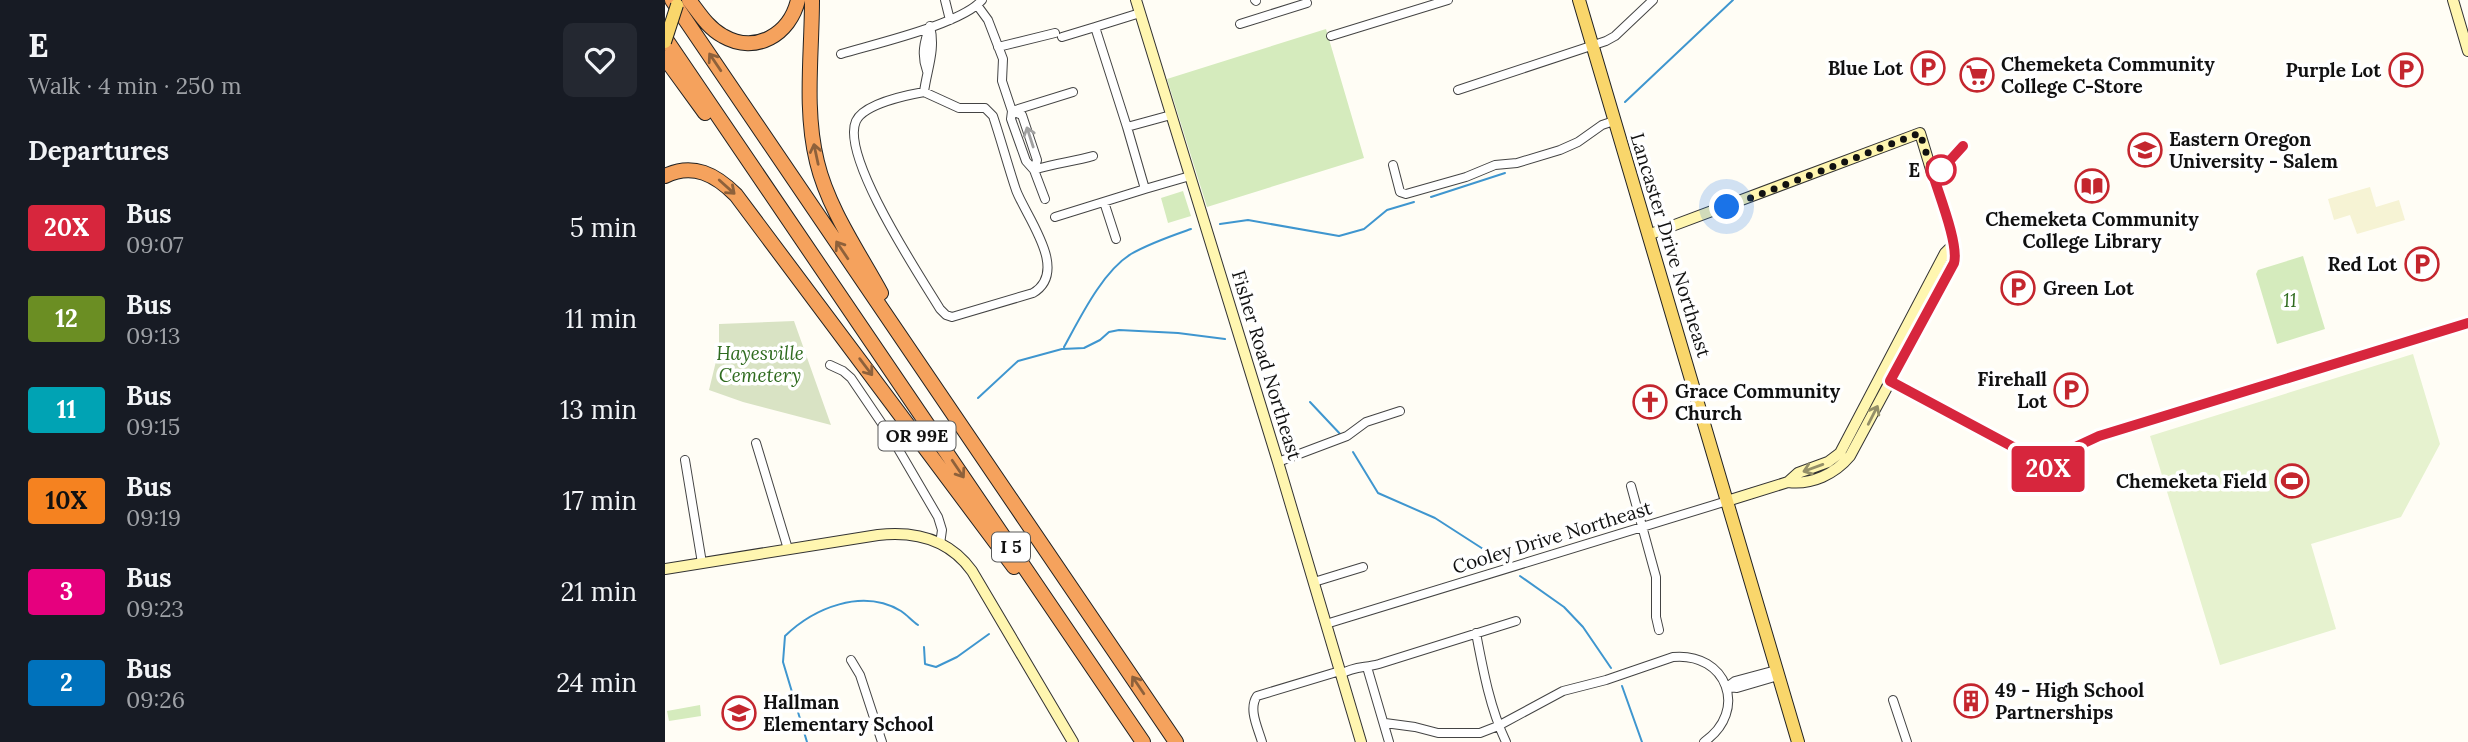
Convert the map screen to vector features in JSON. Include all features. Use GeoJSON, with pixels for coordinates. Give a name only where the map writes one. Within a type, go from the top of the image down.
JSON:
{"type":"FeatureCollection","features":[{"type":"Feature","properties":{"kind":"highway"},"geometry":{"type":"LineString","coordinates":[[680,1],[723,36],[750,43],[768,39],[782,30],[792,18],[798,0]]}},
{"type":"Feature","properties":{"kind":"highway"},"geometry":{"type":"LineString","coordinates":[[812,0],[811,115],[817,162],[837,213],[922,367]]}},
{"type":"Feature","properties":{"kind":"highway","name":"I 5"},"geometry":{"type":"LineString","coordinates":[[680,1],[922,367],[1176,742]]}},
{"type":"Feature","properties":{"kind":"highway","name":"I 5"},"geometry":{"type":"LineString","coordinates":[[665,40],[1143,742]]}},
{"type":"Feature","properties":{"kind":"highway","name":"I 5"},"geometry":{"type":"LineString","coordinates":[[665,58],[826,288],[879,352]]}},
{"type":"Feature","properties":{"kind":"highway","name":"OR 99E"},"geometry":{"type":"LineString","coordinates":[[665,176],[680,170],[702,171],[724,183],[736,195],[1035,596],[1098,688],[1143,742]]}},
{"type":"Feature","properties":{"kind":"main road","name":"Lancaster Drive Northeast"},"geometry":{"type":"LineString","coordinates":[[1579,0],[1798,742]]}},
{"type":"Feature","properties":{"kind":"main road"},"geometry":{"type":"LineString","coordinates":[[665,40],[668,26],[680,1]]}},
{"type":"Feature","properties":{"kind":"street"},"geometry":{"type":"LineString","coordinates":[[945,0],[950,20]]}},
{"type":"Feature","properties":{"kind":"street","name":"Fisher Road Northeast"},"geometry":{"type":"LineString","coordinates":[[1136,0],[1361,742]]}},
{"type":"Feature","properties":{"kind":"street"},"geometry":{"type":"LineString","coordinates":[[1331,36],[1448,0]]}},
{"type":"Feature","properties":{"kind":"street"},"geometry":{"type":"LineString","coordinates":[[1458,90],[1615,36],[1653,0]]}},
{"type":"Feature","properties":{"kind":"street"},"geometry":{"type":"LineString","coordinates":[[2453,0],[2468,51]]}},
{"type":"Feature","properties":{"kind":"street"},"geometry":{"type":"LineString","coordinates":[[841,54],[950,20],[980,3],[1003,59],[1003,87],[1013,111],[1022,115],[1037,160],[1034,170],[1045,199]]}},
{"type":"Feature","properties":{"kind":"street"},"geometry":{"type":"LineString","coordinates":[[1240,24],[1288,4],[1307,3]]}},
{"type":"Feature","properties":{"kind":"street"},"geometry":{"type":"LineString","coordinates":[[998,47],[1095,27],[1140,13]]}},
{"type":"Feature","properties":{"kind":"street"},"geometry":{"type":"LineString","coordinates":[[924,92],[926,71],[922,60],[930,26]]}},
{"type":"Feature","properties":{"kind":"street"},"geometry":{"type":"LineString","coordinates":[[1095,27],[1145,190]]}},
{"type":"Feature","properties":{"kind":"street"},"geometry":{"type":"LineString","coordinates":[[924,92],[959,108],[985,108],[993,116],[1017,192],[1039,233],[1047,262],[1046,280],[1033,293],[960,315],[946,315],[874,198],[854,136],[856,120],[862,113],[879,104],[924,92]]}},
{"type":"Feature","properties":{"kind":"street"},"geometry":{"type":"LineString","coordinates":[[1013,111],[1073,92]]}},
{"type":"Feature","properties":{"kind":"street"},"geometry":{"type":"LineString","coordinates":[[1127,127],[1171,115]]}},
{"type":"Feature","properties":{"kind":"street"},"geometry":{"type":"LineString","coordinates":[[1393,165],[1401,192],[1406,194],[1466,177],[1495,164],[1517,163],[1560,150],[1579,142],[1602,125],[1614,121]]}},
{"type":"Feature","properties":{"kind":"street","name":"Cooley Drive Northeast"},"geometry":{"type":"LineString","coordinates":[[1326,624],[1788,482],[1801,484],[1838,468],[1850,456],[1956,256],[1920,133],[1648,235]]}},
{"type":"Feature","properties":{"kind":"street"},"geometry":{"type":"LineString","coordinates":[[1034,170],[1093,156]]}},
{"type":"Feature","properties":{"kind":"street"},"geometry":{"type":"LineString","coordinates":[[1055,217],[1190,176]]}},
{"type":"Feature","properties":{"kind":"street"},"geometry":{"type":"LineString","coordinates":[[1104,202],[1116,239]]}},
{"type":"Feature","properties":{"kind":"street"},"geometry":{"type":"LineString","coordinates":[[830,365],[847,373],[893,440],[938,517],[942,530],[940,544]]}},
{"type":"Feature","properties":{"kind":"street"},"geometry":{"type":"LineString","coordinates":[[1278,462],[1342,438],[1366,422],[1400,411]]}},
{"type":"Feature","properties":{"kind":"street"},"geometry":{"type":"LineString","coordinates":[[756,443],[788,549]]}},
{"type":"Feature","properties":{"kind":"street"},"geometry":{"type":"LineString","coordinates":[[685,460],[702,563]]}},
{"type":"Feature","properties":{"kind":"street"},"geometry":{"type":"LineString","coordinates":[[1631,486],[1655,577],[1659,630]]}},
{"type":"Feature","properties":{"kind":"street"},"geometry":{"type":"LineString","coordinates":[[665,569],[890,534],[916,535],[940,544],[961,559],[978,581],[1073,742]]}},
{"type":"Feature","properties":{"kind":"street"},"geometry":{"type":"LineString","coordinates":[[1314,582],[1363,567]]}},
{"type":"Feature","properties":{"kind":"street"},"geometry":{"type":"LineString","coordinates":[[1262,742],[1252,704],[1257,696],[1358,666],[1367,667],[1516,621]]}},
{"type":"Feature","properties":{"kind":"street"},"geometry":{"type":"LineString","coordinates":[[1476,634],[1498,726],[1506,742]]}},
{"type":"Feature","properties":{"kind":"street"},"geometry":{"type":"LineString","coordinates":[[1385,723],[1455,734],[1480,733],[1563,691],[1606,680],[1673,657],[1691,657],[1707,664],[1720,675],[1727,687],[1729,699],[1726,715],[1715,733],[1704,742]]}},
{"type":"Feature","properties":{"kind":"street"},"geometry":{"type":"LineString","coordinates":[[851,660],[860,675],[881,742]]}},
{"type":"Feature","properties":{"kind":"street"},"geometry":{"type":"LineString","coordinates":[[1367,667],[1389,742]]}},
{"type":"Feature","properties":{"kind":"street"},"geometry":{"type":"LineString","coordinates":[[1727,687],[1737,688],[1777,673]]}},
{"type":"Feature","properties":{"kind":"street"},"geometry":{"type":"LineString","coordinates":[[1893,700],[1907,742]]}},
{"type":"Feature","properties":{"kind":"shaded area"},"geometry":{"type":"Polygon","coordinates":[[[2370,187],[2376,207],[2399,200],[2405,220],[2357,234],[2350,215],[2334,220],[2328,199],[2370,187]]]}},
{"type":"Feature","properties":{"kind":"green space"},"geometry":{"type":"Polygon","coordinates":[[[1326,29],[1364,158],[1207,207],[1167,79],[1326,29]]]}},
{"type":"Feature","properties":{"kind":"green space"},"geometry":{"type":"Polygon","coordinates":[[[1183,191],[1191,216],[1168,223],[1161,198],[1183,191]]]}},
{"type":"Feature","properties":{"kind":"green space","name":"11"},"geometry":{"type":"Polygon","coordinates":[[[2303,256],[2325,329],[2277,344],[2256,274],[2258,270],[2303,256]]]}},
{"type":"Feature","properties":{"kind":"green space","name":"Hayesville Cemetery"},"geometry":{"type":"Polygon","coordinates":[[[794,321],[831,425],[743,402],[709,390],[719,349],[719,324],[794,321]]]}},
{"type":"Feature","properties":{"kind":"green space","name":"Chemeketa Field"},"geometry":{"type":"Polygon","coordinates":[[[2413,354],[2440,444],[2401,517],[2311,544],[2336,629],[2220,665],[2150,436],[2413,354]]]}},
{"type":"Feature","properties":{"kind":"green space"},"geometry":{"type":"Polygon","coordinates":[[[700,705],[701,716],[669,721],[667,711],[700,705]]]}},
{"type":"Feature","properties":{"kind":"waterway"},"geometry":{"type":"LineString","coordinates":[[1625,102],[1733,0]]}},
{"type":"Feature","properties":{"kind":"waterway"},"geometry":{"type":"LineString","coordinates":[[1431,197],[1505,173]]}},
{"type":"Feature","properties":{"kind":"waterway"},"geometry":{"type":"LineString","coordinates":[[1220,224],[1248,220],[1339,236],[1364,229],[1387,210],[1414,202]]}},
{"type":"Feature","properties":{"kind":"waterway"},"geometry":{"type":"LineString","coordinates":[[1064,347],[1093,296],[1120,262],[1146,246],[1191,229]]}},
{"type":"Feature","properties":{"kind":"waterway"},"geometry":{"type":"LineString","coordinates":[[978,398],[1018,361],[1062,349],[1084,348],[1109,332],[1119,330],[1178,333],[1225,339]]}},
{"type":"Feature","properties":{"kind":"waterway"},"geometry":{"type":"LineString","coordinates":[[1310,402],[1342,436]]}},
{"type":"Feature","properties":{"kind":"waterway"},"geometry":{"type":"LineString","coordinates":[[1353,452],[1378,493],[1435,518],[1494,556]]}},
{"type":"Feature","properties":{"kind":"waterway"},"geometry":{"type":"LineString","coordinates":[[1520,576],[1564,607],[1583,627],[1611,668]]}},
{"type":"Feature","properties":{"kind":"waterway"},"geometry":{"type":"LineString","coordinates":[[807,742],[783,662],[785,636],[810,617],[839,604],[855,601],[886,604],[901,611],[918,625]]}},
{"type":"Feature","properties":{"kind":"waterway"},"geometry":{"type":"LineString","coordinates":[[924,647],[925,664],[936,667],[957,657],[989,634]]}},
{"type":"Feature","properties":{"kind":"waterway"},"geometry":{"type":"LineString","coordinates":[[1622,686],[1642,742]]}},
{"type":"Feature","properties":{"kind":"bus line","name":"20X"},"geometry":{"type":"LineString","coordinates":[[1963,146],[1934,178],[1956,256],[1954,263],[1890,381],[2032,457],[2048,469],[2071,449],[2099,436],[2468,323]]}},
{"type":"Feature","properties":{"kind":"place","name":"Blue Lot"},"geometry":{"type":"Point","coordinates":[1928,68]}},
{"type":"Feature","properties":{"kind":"place","name":"Purple Lot"},"geometry":{"type":"Point","coordinates":[2406,70]}},
{"type":"Feature","properties":{"kind":"place","name":"Chemeketa Community College C-Store"},"geometry":{"type":"Point","coordinates":[1977,75]}},
{"type":"Feature","properties":{"kind":"place","name":"Eastern Oregon University - Salem"},"geometry":{"type":"Point","coordinates":[2145,150]}},
{"type":"Feature","properties":{"kind":"place","name":"E"},"geometry":{"type":"Point","coordinates":[1941,170]}},
{"type":"Feature","properties":{"kind":"place","name":"Chemeketa Community College Library"},"geometry":{"type":"Point","coordinates":[2092,186]}},
{"type":"Feature","properties":{"kind":"place","name":"Red Lot"},"geometry":{"type":"Point","coordinates":[2422,264]}},
{"type":"Feature","properties":{"kind":"place","name":"Green Lot"},"geometry":{"type":"Point","coordinates":[2018,288]}},
{"type":"Feature","properties":{"kind":"place","name":"Firehall Lot"},"geometry":{"type":"Point","coordinates":[2071,390]}},
{"type":"Feature","properties":{"kind":"place","name":"Grace Community Church"},"geometry":{"type":"Point","coordinates":[1650,402]}},
{"type":"Feature","properties":{"kind":"place","name":"Chemeketa Field"},"geometry":{"type":"Point","coordinates":[2292,481]}},
{"type":"Feature","properties":{"kind":"place","name":"49 - High School Partnerships"},"geometry":{"type":"Point","coordinates":[1971,701]}},
{"type":"Feature","properties":{"kind":"place","name":"Hallman Elementary School"},"geometry":{"type":"Point","coordinates":[739,713]}},
{"type":"Feature","properties":{"kind":"route"},"geometry":{"type":"LineString","coordinates":[[1727,207],[1920,133],[1934,178],[1941,170]]}}]}
